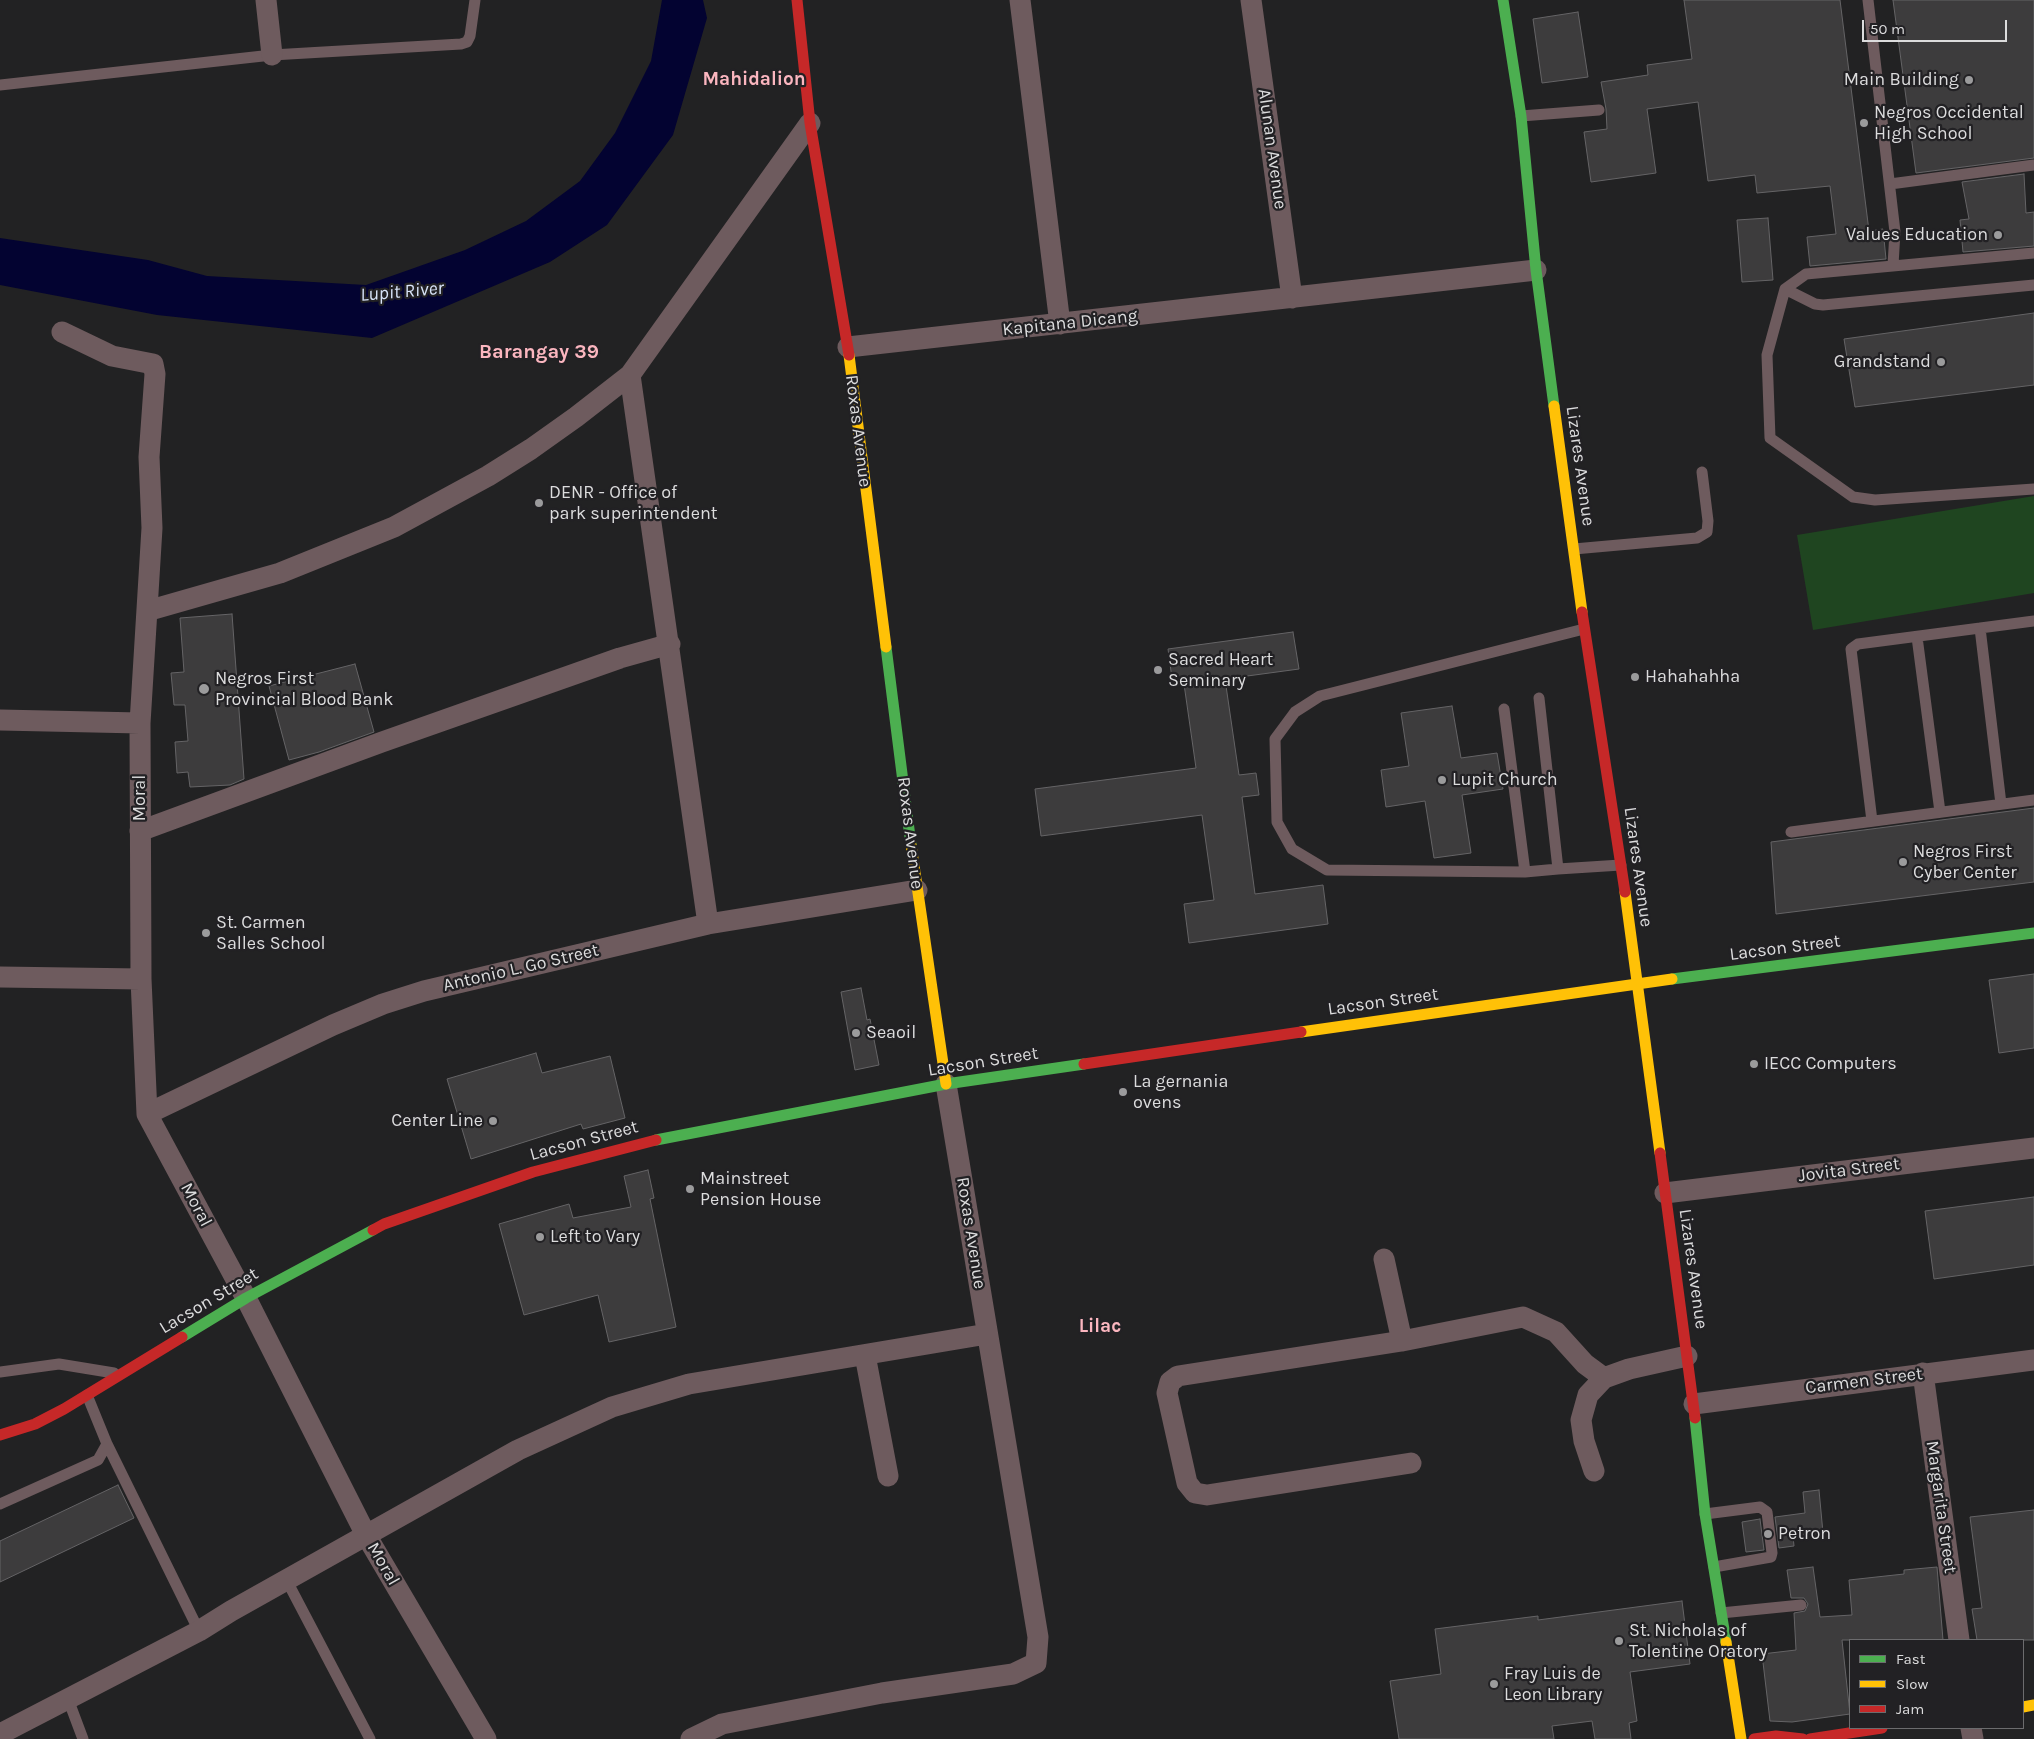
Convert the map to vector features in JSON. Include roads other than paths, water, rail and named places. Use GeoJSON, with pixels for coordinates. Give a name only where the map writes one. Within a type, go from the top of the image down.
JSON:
{"type":"FeatureCollection","features":[{"type":"Feature","properties":{"kind":"street"},"geometry":{"type":"LineString","coordinates":[[266,0],[272,55]]}},
{"type":"Feature","properties":{"kind":"street","name":"Roxas Avenue"},"geometry":{"type":"LineString","coordinates":[[691,1739],[722,1724],[882,1693],[1013,1674],[1036,1663],[1038,1637],[946,1084],[917,890],[848,347],[810,123],[797,0]]}},
{"type":"Feature","properties":{"kind":"street"},"geometry":{"type":"LineString","coordinates":[[1020,0],[1060,324]]}},
{"type":"Feature","properties":{"kind":"street","name":"Alunan Avenue"},"geometry":{"type":"LineString","coordinates":[[1251,0],[1292,298]]}},
{"type":"Feature","properties":{"kind":"street","name":"Lizares Avenue"},"geometry":{"type":"LineString","coordinates":[[1503,0],[1521,116],[1536,270],[1584,628],[1621,865],[1694,1404],[1705,1514],[1741,1739]]}},
{"type":"Feature","properties":{"kind":"street"},"geometry":{"type":"LineString","coordinates":[[147,611],[280,573],[394,527],[532,449],[630,374],[810,123]]}},
{"type":"Feature","properties":{"kind":"street","name":"Kapitana Dicang"},"geometry":{"type":"LineString","coordinates":[[848,347],[1536,270]]}},
{"type":"Feature","properties":{"kind":"street","name":"Moral"},"geometry":{"type":"LineString","coordinates":[[62,332],[112,356],[153,364],[155,374],[148,467],[152,528],[147,611],[144,629],[140,723],[140,979],[147,1114],[246,1298],[366,1535],[486,1739]]}},
{"type":"Feature","properties":{"kind":"street"},"geometry":{"type":"LineString","coordinates":[[630,374],[670,644],[708,924]]}},
{"type":"Feature","properties":{"kind":"street"},"geometry":{"type":"LineString","coordinates":[[140,831],[382,742],[620,658],[670,644]]}},
{"type":"Feature","properties":{"kind":"street"},"geometry":{"type":"LineString","coordinates":[[0,720],[140,723]]}},
{"type":"Feature","properties":{"kind":"street","name":"Antonio L. Go Street"},"geometry":{"type":"LineString","coordinates":[[147,1114],[324,1029],[383,1004],[463,981],[708,924],[917,890]]}},
{"type":"Feature","properties":{"kind":"street","name":"Lacson Street"},"geometry":{"type":"LineString","coordinates":[[0,1435],[36,1424],[246,1298],[384,1224],[533,1172],[652,1141],[946,1084],[1542,996],[2034,933]]}},
{"type":"Feature","properties":{"kind":"street"},"geometry":{"type":"LineString","coordinates":[[0,977],[140,979]]}},
{"type":"Feature","properties":{"kind":"street","name":"Jovita Street"},"geometry":{"type":"LineString","coordinates":[[1665,1193],[2034,1148]]}},
{"type":"Feature","properties":{"kind":"street"},"geometry":{"type":"LineString","coordinates":[[1384,1259],[1402,1341]]}},
{"type":"Feature","properties":{"kind":"street"},"geometry":{"type":"LineString","coordinates":[[1411,1462],[1207,1495],[1195,1492],[1187,1483],[1166,1392],[1170,1382],[1178,1376],[1402,1341],[1523,1316],[1556,1332],[1585,1364],[1604,1378]]}},
{"type":"Feature","properties":{"kind":"street"},"geometry":{"type":"LineString","coordinates":[[0,1734],[199,1632],[231,1610],[287,1581],[518,1450],[612,1408],[690,1384],[987,1334]]}},
{"type":"Feature","properties":{"kind":"street"},"geometry":{"type":"LineString","coordinates":[[865,1355],[888,1476]]}},
{"type":"Feature","properties":{"kind":"street"},"geometry":{"type":"LineString","coordinates":[[1594,1470],[1584,1441],[1581,1420],[1588,1395],[1604,1378],[1628,1369],[1687,1356]]}},
{"type":"Feature","properties":{"kind":"street","name":"Carmen Street"},"geometry":{"type":"LineString","coordinates":[[1694,1404],[2034,1360]]}},
{"type":"Feature","properties":{"kind":"street","name":"Margarita Street"},"geometry":{"type":"LineString","coordinates":[[1923,1374],[1959,1639]]}},
{"type":"Feature","properties":{"kind":"street"},"geometry":{"type":"LineString","coordinates":[[1810,1739],[1875,1729]]}},
{"type":"Feature","properties":{"kind":"street"},"geometry":{"type":"LineString","coordinates":[[1754,1739],[1776,1736],[1803,1739]]}},
{"type":"Feature","properties":{"kind":"lane"},"geometry":{"type":"LineString","coordinates":[[0,85],[272,55],[461,44],[467,42],[470,36],[475,0]]}},
{"type":"Feature","properties":{"kind":"lane"},"geometry":{"type":"LineString","coordinates":[[1868,0],[1895,232],[1893,265]]}},
{"type":"Feature","properties":{"kind":"lane"},"geometry":{"type":"LineString","coordinates":[[1521,116],[1599,110]]}},
{"type":"Feature","properties":{"kind":"lane"},"geometry":{"type":"LineString","coordinates":[[1890,184],[2034,165]]}},
{"type":"Feature","properties":{"kind":"lane"},"geometry":{"type":"LineString","coordinates":[[2034,253],[1812,272],[1785,289],[1767,355],[1768,431],[1770,438],[1775,444],[1853,497],[1864,500],[2034,488]]}},
{"type":"Feature","properties":{"kind":"lane"},"geometry":{"type":"LineString","coordinates":[[1785,289],[1815,304],[1823,305],[2034,285]]}},
{"type":"Feature","properties":{"kind":"lane"},"geometry":{"type":"LineString","coordinates":[[1574,549],[1696,538],[1707,532],[1708,521],[1702,472]]}},
{"type":"Feature","properties":{"kind":"lane"},"geometry":{"type":"LineString","coordinates":[[1872,821],[1851,649],[1858,644],[2034,621]]}},
{"type":"Feature","properties":{"kind":"lane"},"geometry":{"type":"LineString","coordinates":[[1584,628],[1320,696],[1294,712],[1275,739],[1276,822],[1292,849],[1327,870],[1525,872],[1621,865]]}},
{"type":"Feature","properties":{"kind":"lane"},"geometry":{"type":"LineString","coordinates":[[1980,628],[2001,804]]}},
{"type":"Feature","properties":{"kind":"lane"},"geometry":{"type":"LineString","coordinates":[[1917,637],[1940,812]]}},
{"type":"Feature","properties":{"kind":"lane"},"geometry":{"type":"LineString","coordinates":[[1540,698],[1558,869]]}},
{"type":"Feature","properties":{"kind":"lane"},"geometry":{"type":"LineString","coordinates":[[1504,709],[1525,872]]}},
{"type":"Feature","properties":{"kind":"lane"},"geometry":{"type":"LineString","coordinates":[[1791,832],[2034,800]]}},
{"type":"Feature","properties":{"kind":"lane"},"geometry":{"type":"LineString","coordinates":[[0,1372],[60,1364],[120,1374]]}},
{"type":"Feature","properties":{"kind":"lane"},"geometry":{"type":"LineString","coordinates":[[87,1395],[107,1444],[199,1632]]}},
{"type":"Feature","properties":{"kind":"lane"},"geometry":{"type":"LineString","coordinates":[[0,1504],[98,1460],[107,1444]]}},
{"type":"Feature","properties":{"kind":"lane"},"geometry":{"type":"LineString","coordinates":[[1705,1514],[1760,1507],[1767,1512],[1771,1558],[1713,1567]]}},
{"type":"Feature","properties":{"kind":"lane"},"geometry":{"type":"LineString","coordinates":[[287,1581],[370,1739]]}},
{"type":"Feature","properties":{"kind":"lane"},"geometry":{"type":"LineString","coordinates":[[1721,1613],[1801,1605]]}},
{"type":"Feature","properties":{"kind":"lane"},"geometry":{"type":"LineString","coordinates":[[68,1699],[83,1739]]}},
{"type":"Feature","properties":{"kind":"water","name":"Lupit River"},"geometry":{"type":"Polygon","coordinates":[[[662,0],[703,0],[707,18],[673,135],[607,225],[550,262],[372,338],[157,315],[0,285],[0,238],[148,260],[207,276],[366,285],[465,250],[526,221],[580,181],[615,133],[651,61],[662,0]]]}},
{"type":"Feature","properties":{"kind":"place","name":"Main Building"},"geometry":{"type":"Point","coordinates":[1969,80]}},
{"type":"Feature","properties":{"kind":"place","name":"Negros Occidental High School"},"geometry":{"type":"Point","coordinates":[1864,123]}},
{"type":"Feature","properties":{"kind":"place","name":"Values Education"},"geometry":{"type":"Point","coordinates":[1998,235]}},
{"type":"Feature","properties":{"kind":"place","name":"Grandstand"},"geometry":{"type":"Point","coordinates":[1941,362]}},
{"type":"Feature","properties":{"kind":"place","name":"DENR - Office of park superintendent"},"geometry":{"type":"Point","coordinates":[539,503]}},
{"type":"Feature","properties":{"kind":"place","name":"Sacred Heart Seminary"},"geometry":{"type":"Point","coordinates":[1158,670]}},
{"type":"Feature","properties":{"kind":"place","name":"Hahahahha"},"geometry":{"type":"Point","coordinates":[1635,677]}},
{"type":"Feature","properties":{"kind":"place","name":"Negros First Provincial Blood Bank"},"geometry":{"type":"Point","coordinates":[204,689]}},
{"type":"Feature","properties":{"kind":"place","name":"Lupit Church"},"geometry":{"type":"Point","coordinates":[1442,780]}},
{"type":"Feature","properties":{"kind":"place","name":"Negros First Cyber Center"},"geometry":{"type":"Point","coordinates":[1903,862]}},
{"type":"Feature","properties":{"kind":"place","name":"St. Carmen Salles School"},"geometry":{"type":"Point","coordinates":[206,933]}},
{"type":"Feature","properties":{"kind":"place","name":"Seaoil"},"geometry":{"type":"Point","coordinates":[856,1033]}},
{"type":"Feature","properties":{"kind":"place","name":"IECC Computers"},"geometry":{"type":"Point","coordinates":[1754,1064]}},
{"type":"Feature","properties":{"kind":"place","name":"La gernania ovens"},"geometry":{"type":"Point","coordinates":[1123,1092]}},
{"type":"Feature","properties":{"kind":"place","name":"Center Line"},"geometry":{"type":"Point","coordinates":[493,1121]}},
{"type":"Feature","properties":{"kind":"place","name":"Mainstreet Pension House"},"geometry":{"type":"Point","coordinates":[690,1189]}},
{"type":"Feature","properties":{"kind":"place","name":"Left to Vary"},"geometry":{"type":"Point","coordinates":[540,1237]}},
{"type":"Feature","properties":{"kind":"place","name":"Petron"},"geometry":{"type":"Point","coordinates":[1768,1534]}},
{"type":"Feature","properties":{"kind":"place","name":"St. Nicholas of Tolentine Oratory"},"geometry":{"type":"Point","coordinates":[1619,1641]}},
{"type":"Feature","properties":{"kind":"place","name":"Fray Luis de Leon Library"},"geometry":{"type":"Point","coordinates":[1494,1684]}},
{"type":"Feature","properties":{"kind":"district","name":"Mahidalion"},"geometry":{"type":"Point","coordinates":[754,80]}},
{"type":"Feature","properties":{"kind":"district","name":"Barangay 39"},"geometry":{"type":"Point","coordinates":[539,352]}},
{"type":"Feature","properties":{"kind":"district","name":"Lilac"},"geometry":{"type":"Point","coordinates":[1100,1327]}}]}
